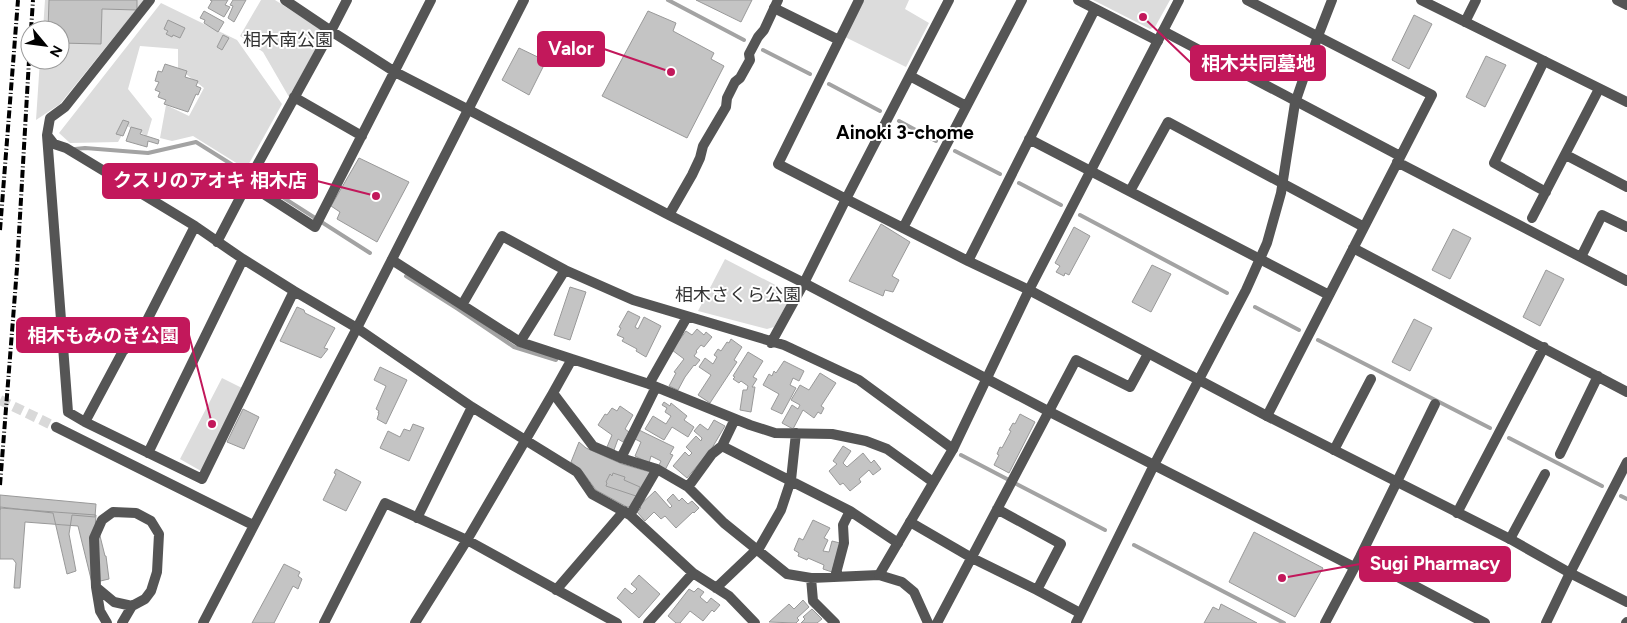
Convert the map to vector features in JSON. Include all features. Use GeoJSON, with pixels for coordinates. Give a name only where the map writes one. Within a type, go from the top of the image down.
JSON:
{"type":"FeatureCollection","features":[{"type":"Feature","properties":{"kind":"street"},"geometry":{"type":"LineString","coordinates":[[150,0],[64,107],[50,118],[47,135],[68,412],[202,479],[294,290]]}},
{"type":"Feature","properties":{"kind":"street"},"geometry":{"type":"LineString","coordinates":[[285,0],[395,72],[1048,411],[1354,567]]}},
{"type":"Feature","properties":{"kind":"street"},"geometry":{"type":"LineString","coordinates":[[217,242],[347,0]]}},
{"type":"Feature","properties":{"kind":"street"},"geometry":{"type":"LineString","coordinates":[[248,184],[315,227],[431,0]]}},
{"type":"Feature","properties":{"kind":"street"},"geometry":{"type":"LineString","coordinates":[[203,623],[357,328],[524,0]]}},
{"type":"Feature","properties":{"kind":"street"},"geometry":{"type":"LineString","coordinates":[[859,0],[778,164],[1028,290],[1267,416],[1510,539],[1627,602]]}},
{"type":"Feature","properties":{"kind":"street"},"geometry":{"type":"LineString","coordinates":[[771,342],[804,283],[949,0]]}},
{"type":"Feature","properties":{"kind":"street"},"geometry":{"type":"LineString","coordinates":[[903,228],[1022,0]]}},
{"type":"Feature","properties":{"kind":"street"},"geometry":{"type":"LineString","coordinates":[[1078,0],[1161,36],[1296,102],[1398,160],[1627,281]]}},
{"type":"Feature","properties":{"kind":"street"},"geometry":{"type":"LineString","coordinates":[[879,575],[953,449],[1028,290],[1180,0]]}},
{"type":"Feature","properties":{"kind":"street"},"geometry":{"type":"LineString","coordinates":[[1247,0],[1432,95],[1267,416]]}},
{"type":"Feature","properties":{"kind":"street"},"geometry":{"type":"LineString","coordinates":[[1076,623],[1154,465],[1246,290],[1267,243],[1282,183],[1296,102],[1332,0]]}},
{"type":"Feature","properties":{"kind":"street"},"geometry":{"type":"LineString","coordinates":[[1421,0],[1627,102]]}},
{"type":"Feature","properties":{"kind":"street"},"geometry":{"type":"LineString","coordinates":[[1465,22],[1476,0]]}},
{"type":"Feature","properties":{"kind":"street"},"geometry":{"type":"LineString","coordinates":[[669,215],[692,175],[703,146],[726,107],[726,98],[750,60],[749,54],[776,4],[838,40]]}},
{"type":"Feature","properties":{"kind":"street"},"geometry":{"type":"LineString","coordinates":[[968,261],[1095,9]]}},
{"type":"Feature","properties":{"kind":"street"},"geometry":{"type":"LineString","coordinates":[[1544,61],[1494,163],[1546,192]]}},
{"type":"Feature","properties":{"kind":"street"},"geometry":{"type":"LineString","coordinates":[[910,76],[966,106]]}},
{"type":"Feature","properties":{"kind":"street"},"geometry":{"type":"LineString","coordinates":[[1532,218],[1599,89]]}},
{"type":"Feature","properties":{"kind":"street"},"geometry":{"type":"LineString","coordinates":[[294,97],[362,136]]}},
{"type":"Feature","properties":{"kind":"street"},"geometry":{"type":"LineString","coordinates":[[1130,191],[1168,122],[1364,227]]}},
{"type":"Feature","properties":{"kind":"street"},"geometry":{"type":"LineString","coordinates":[[47,135],[54,144],[66,148],[195,226],[243,259],[357,328],[472,406],[577,472],[592,494],[627,513],[693,573],[729,596],[755,623]]}},
{"type":"Feature","properties":{"kind":"street"},"geometry":{"type":"LineString","coordinates":[[1029,139],[1329,295]]}},
{"type":"Feature","properties":{"kind":"street"},"geometry":{"type":"LineString","coordinates":[[1566,155],[1627,187]]}},
{"type":"Feature","properties":{"kind":"street"},"geometry":{"type":"LineString","coordinates":[[1581,257],[1602,215],[1627,227]]}},
{"type":"Feature","properties":{"kind":"street"},"geometry":{"type":"LineString","coordinates":[[85,422],[123,351],[139,336],[195,226]]}},
{"type":"Feature","properties":{"kind":"street"},"geometry":{"type":"LineString","coordinates":[[462,305],[502,236],[565,270],[633,300],[784,345],[860,380],[953,449]]}},
{"type":"Feature","properties":{"kind":"street"},"geometry":{"type":"LineString","coordinates":[[1353,248],[1627,392]]}},
{"type":"Feature","properties":{"kind":"street"},"geometry":{"type":"LineString","coordinates":[[148,453],[243,259]]}},
{"type":"Feature","properties":{"kind":"street"},"geometry":{"type":"LineString","coordinates":[[392,260],[520,342],[652,385],[750,426],[775,432],[832,434],[866,441],[887,449],[934,482]]}},
{"type":"Feature","properties":{"kind":"street"},"geometry":{"type":"LineString","coordinates":[[520,342],[565,270]]}},
{"type":"Feature","properties":{"kind":"street"},"geometry":{"type":"LineString","coordinates":[[621,458],[652,385],[687,316]]}},
{"type":"Feature","properties":{"kind":"street"},"geometry":{"type":"LineString","coordinates":[[1457,513],[1544,347]]}},
{"type":"Feature","properties":{"kind":"street"},"geometry":{"type":"LineString","coordinates":[[937,623],[1076,360],[1130,387],[1148,354]]}},
{"type":"Feature","properties":{"kind":"street"},"geometry":{"type":"LineString","coordinates":[[415,623],[467,540],[572,359]]}},
{"type":"Feature","properties":{"kind":"street"},"geometry":{"type":"LineString","coordinates":[[1560,454],[1598,376]]}},
{"type":"Feature","properties":{"kind":"street"},"geometry":{"type":"LineString","coordinates":[[1334,450],[1371,379]]}},
{"type":"Feature","properties":{"kind":"street"},"geometry":{"type":"LineString","coordinates":[[553,393],[593,446],[621,458],[657,469],[688,487],[724,523],[787,574],[811,578],[879,575],[902,582],[914,592],[928,623]]}},
{"type":"Feature","properties":{"kind":"street"},"geometry":{"type":"LineString","coordinates":[[1325,623],[1360,557],[1435,404]]}},
{"type":"Feature","properties":{"kind":"street"},"geometry":{"type":"LineString","coordinates":[[417,518],[472,406]]}},
{"type":"Feature","properties":{"kind":"street"},"geometry":{"type":"LineString","coordinates":[[688,487],[712,454],[722,446],[735,419]]}},
{"type":"Feature","properties":{"kind":"street"},"geometry":{"type":"LineString","coordinates":[[56,427],[253,526]]}},
{"type":"Feature","properties":{"kind":"street"},"geometry":{"type":"LineString","coordinates":[[716,588],[757,550],[781,510],[791,480],[796,433]]}},
{"type":"Feature","properties":{"kind":"street"},"geometry":{"type":"LineString","coordinates":[[722,446],[850,512],[898,543]]}},
{"type":"Feature","properties":{"kind":"street"},"geometry":{"type":"LineString","coordinates":[[1546,623],[1627,462]]}},
{"type":"Feature","properties":{"kind":"street"},"geometry":{"type":"LineString","coordinates":[[556,590],[627,513],[657,469]]}},
{"type":"Feature","properties":{"kind":"street"},"geometry":{"type":"LineString","coordinates":[[1510,539],[1545,474]]}},
{"type":"Feature","properties":{"kind":"street"},"geometry":{"type":"LineString","coordinates":[[324,623],[385,503],[467,540],[613,622]]}},
{"type":"Feature","properties":{"kind":"street"},"geometry":{"type":"LineString","coordinates":[[997,509],[1061,544],[1037,590]]}},
{"type":"Feature","properties":{"kind":"street"},"geometry":{"type":"LineString","coordinates":[[107,623],[100,611],[96,587],[94,538],[102,520],[113,512],[136,513],[151,521],[159,534],[157,572],[151,591],[145,599],[132,606],[122,623]]}},
{"type":"Feature","properties":{"kind":"street"},"geometry":{"type":"LineString","coordinates":[[835,577],[844,543],[843,526],[850,512]]}},
{"type":"Feature","properties":{"kind":"street"},"geometry":{"type":"LineString","coordinates":[[910,522],[972,558],[1080,613]]}},
{"type":"Feature","properties":{"kind":"street"},"geometry":{"type":"LineString","coordinates":[[1360,557],[1485,623]]}},
{"type":"Feature","properties":{"kind":"street"},"geometry":{"type":"LineString","coordinates":[[648,623],[693,573]]}},
{"type":"Feature","properties":{"kind":"street"},"geometry":{"type":"LineString","coordinates":[[811,578],[813,601],[835,623]]}},
{"type":"Feature","properties":{"kind":"street"},"geometry":{"type":"LineString","coordinates":[[96,587],[114,602],[132,606]]}},
{"type":"Feature","properties":{"kind":"green space"},"geometry":{"type":"Polygon","coordinates":[[[45,0],[144,0],[60,104],[36,120],[39,70],[70,70],[70,20],[44,20],[45,0]]]}},
{"type":"Feature","properties":{"kind":"green space","name":"相木南公園"},"geometry":{"type":"Polygon","coordinates":[[[261,0],[275,0],[325,32],[289,97],[263,52],[240,36],[261,0]]]}},
{"type":"Feature","properties":{"kind":"green space"},"geometry":{"type":"Polygon","coordinates":[[[864,0],[909,0],[905,9],[929,23],[906,67],[845,37],[864,0]]]}},
{"type":"Feature","properties":{"kind":"green space"},"geometry":{"type":"Polygon","coordinates":[[[1093,0],[1170,0],[1155,27],[1150,29],[1093,0]]]}},
{"type":"Feature","properties":{"kind":"green space"},"geometry":{"type":"Polygon","coordinates":[[[161,3],[237,40],[282,104],[246,169],[193,136],[172,141],[160,138],[166,105],[189,116],[204,88],[178,68],[178,49],[140,46],[128,89],[152,119],[147,136],[127,126],[118,142],[70,143],[59,133],[161,3]]]}},
{"type":"Feature","properties":{"kind":"green space","name":"相木さくら公園"},"geometry":{"type":"Polygon","coordinates":[[[725,259],[787,291],[790,298],[774,327],[767,329],[698,311],[725,259]]]}},
{"type":"Feature","properties":{"kind":"green space"},"geometry":{"type":"Polygon","coordinates":[[[222,378],[242,388],[201,471],[180,459],[222,378]]]}},
{"type":"Feature","properties":{"kind":"building"},"geometry":{"type":"Polygon","coordinates":[[[49,0],[137,0],[137,10],[102,9],[101,44],[70,43],[70,20],[48,20],[49,0]]]}},
{"type":"Feature","properties":{"kind":"building"},"geometry":{"type":"Polygon","coordinates":[[[210,0],[228,0],[225,5],[230,7],[224,17],[208,8],[212,1],[210,0]]]}},
{"type":"Feature","properties":{"kind":"building"},"geometry":{"type":"Polygon","coordinates":[[[233,0],[246,0],[234,22],[228,18],[233,6],[230,5],[233,0]]]}},
{"type":"Feature","properties":{"kind":"building"},"geometry":{"type":"Polygon","coordinates":[[[696,0],[752,0],[741,22],[696,0]]]}},
{"type":"Feature","properties":{"kind":"building"},"geometry":{"type":"Polygon","coordinates":[[[204,11],[224,22],[218,32],[200,18],[204,11]]]}},
{"type":"Feature","properties":{"kind":"building"},"geometry":{"type":"Polygon","coordinates":[[[648,11],[676,23],[673,31],[714,53],[711,59],[724,66],[687,138],[602,96],[648,11]]]}},
{"type":"Feature","properties":{"kind":"building"},"geometry":{"type":"Polygon","coordinates":[[[1414,15],[1432,24],[1409,69],[1392,60],[1414,15]]]}},
{"type":"Feature","properties":{"kind":"building"},"geometry":{"type":"Polygon","coordinates":[[[168,20],[185,28],[180,38],[166,34],[168,31],[164,29],[168,20]]]}},
{"type":"Feature","properties":{"kind":"building"},"geometry":{"type":"Polygon","coordinates":[[[223,35],[229,38],[222,50],[217,47],[223,35]]]}},
{"type":"Feature","properties":{"kind":"building"},"geometry":{"type":"Polygon","coordinates":[[[519,48],[546,61],[529,95],[502,80],[519,48]]]}},
{"type":"Feature","properties":{"kind":"building"},"geometry":{"type":"Polygon","coordinates":[[[1486,56],[1506,65],[1485,107],[1466,97],[1486,56]]]}},
{"type":"Feature","properties":{"kind":"building"},"geometry":{"type":"Polygon","coordinates":[[[165,64],[187,71],[185,77],[198,81],[196,86],[201,88],[198,95],[196,94],[188,112],[164,104],[166,100],[158,97],[160,92],[155,90],[159,82],[155,81],[158,71],[162,72],[165,64]]]}},
{"type":"Feature","properties":{"kind":"building"},"geometry":{"type":"Polygon","coordinates":[[[123,120],[129,122],[123,136],[116,134],[123,120]]]}},
{"type":"Feature","properties":{"kind":"building"},"geometry":{"type":"Polygon","coordinates":[[[131,127],[142,130],[140,134],[159,140],[158,144],[148,141],[147,147],[126,141],[131,127]]]}},
{"type":"Feature","properties":{"kind":"building"},"geometry":{"type":"Polygon","coordinates":[[[359,158],[409,182],[377,242],[337,219],[340,212],[331,206],[359,158]]]}},
{"type":"Feature","properties":{"kind":"building"},"geometry":{"type":"Polygon","coordinates":[[[881,224],[910,242],[892,276],[899,280],[893,292],[885,290],[883,296],[849,281],[881,224]]]}},
{"type":"Feature","properties":{"kind":"building"},"geometry":{"type":"Polygon","coordinates":[[[1074,227],[1090,236],[1069,275],[1065,273],[1064,276],[1056,272],[1060,266],[1055,263],[1074,227]]]}},
{"type":"Feature","properties":{"kind":"building"},"geometry":{"type":"Polygon","coordinates":[[[1453,229],[1471,238],[1450,279],[1432,270],[1453,229]]]}},
{"type":"Feature","properties":{"kind":"building"},"geometry":{"type":"Polygon","coordinates":[[[1152,265],[1171,274],[1151,312],[1132,302],[1152,265]]]}},
{"type":"Feature","properties":{"kind":"building"},"geometry":{"type":"Polygon","coordinates":[[[1546,270],[1564,279],[1540,326],[1523,317],[1546,270]]]}},
{"type":"Feature","properties":{"kind":"building"},"geometry":{"type":"Polygon","coordinates":[[[570,287],[586,292],[570,340],[554,335],[570,287]]]}},
{"type":"Feature","properties":{"kind":"building"},"geometry":{"type":"Polygon","coordinates":[[[297,307],[335,328],[324,348],[328,349],[321,358],[280,341],[297,307]]]}},
{"type":"Feature","properties":{"kind":"building"},"geometry":{"type":"Polygon","coordinates":[[[628,311],[640,317],[635,327],[638,329],[644,317],[661,326],[646,357],[636,351],[637,349],[622,341],[624,338],[617,335],[621,328],[619,327],[628,311]]]}},
{"type":"Feature","properties":{"kind":"building"},"geometry":{"type":"Polygon","coordinates":[[[1414,319],[1432,328],[1410,371],[1392,362],[1414,319]]]}},
{"type":"Feature","properties":{"kind":"building"},"geometry":{"type":"Polygon","coordinates":[[[697,329],[704,335],[706,332],[712,337],[704,347],[701,345],[696,351],[694,356],[700,360],[685,377],[678,390],[669,386],[676,373],[674,372],[684,359],[672,350],[686,331],[692,335],[697,329]]]}},
{"type":"Feature","properties":{"kind":"building"},"geometry":{"type":"Polygon","coordinates":[[[731,339],[742,347],[734,360],[737,362],[710,403],[698,395],[711,375],[699,367],[705,358],[713,364],[717,357],[714,355],[718,349],[721,351],[731,339]]]}},
{"type":"Feature","properties":{"kind":"building"},"geometry":{"type":"Polygon","coordinates":[[[748,352],[763,361],[753,377],[757,379],[752,387],[755,387],[751,412],[740,410],[743,390],[747,390],[748,386],[741,381],[739,383],[733,379],[748,352]]]}},
{"type":"Feature","properties":{"kind":"building"},"geometry":{"type":"Polygon","coordinates":[[[784,361],[804,371],[799,381],[793,378],[790,385],[796,388],[782,414],[771,409],[779,394],[763,385],[769,374],[772,376],[774,371],[776,373],[784,361]]]}},
{"type":"Feature","properties":{"kind":"building"},"geometry":{"type":"Polygon","coordinates":[[[380,367],[407,380],[386,424],[377,419],[379,411],[376,409],[386,386],[374,380],[380,367]]]}},
{"type":"Feature","properties":{"kind":"building"},"geometry":{"type":"Polygon","coordinates":[[[820,373],[836,383],[821,406],[824,408],[821,414],[818,412],[814,418],[803,410],[793,429],[782,423],[792,405],[798,409],[800,405],[791,400],[800,385],[809,390],[820,373]]]}},
{"type":"Feature","properties":{"kind":"building"},"geometry":{"type":"Polygon","coordinates":[[[664,402],[670,406],[671,403],[687,416],[684,420],[694,427],[688,437],[672,427],[664,440],[645,429],[653,416],[666,424],[671,416],[665,412],[667,408],[662,405],[664,402]]]}},
{"type":"Feature","properties":{"kind":"building"},"geometry":{"type":"Polygon","coordinates":[[[620,406],[633,415],[625,429],[629,432],[623,442],[618,439],[614,450],[607,447],[612,435],[598,425],[605,414],[607,415],[612,408],[617,411],[620,406]]]}},
{"type":"Feature","properties":{"kind":"building"},"geometry":{"type":"Polygon","coordinates":[[[243,409],[259,417],[244,449],[227,442],[243,409]]]}},
{"type":"Feature","properties":{"kind":"building"},"geometry":{"type":"Polygon","coordinates":[[[1020,414],[1035,422],[1009,473],[994,465],[999,455],[997,454],[1000,447],[1002,448],[1011,431],[1009,430],[1013,423],[1015,424],[1020,414]]]}},
{"type":"Feature","properties":{"kind":"building"},"geometry":{"type":"Polygon","coordinates":[[[714,420],[725,426],[712,448],[687,478],[673,466],[685,452],[689,456],[692,453],[686,447],[696,436],[701,441],[702,438],[694,431],[700,424],[708,430],[714,420]]]}},
{"type":"Feature","properties":{"kind":"building"},"geometry":{"type":"Polygon","coordinates":[[[413,424],[424,428],[409,461],[380,448],[388,431],[400,437],[404,429],[410,431],[413,424]]]}},
{"type":"Feature","properties":{"kind":"building"},"geometry":{"type":"Polygon","coordinates":[[[639,430],[674,447],[670,454],[673,455],[665,470],[658,467],[661,461],[651,456],[649,463],[635,456],[641,442],[635,439],[639,430]]]}},
{"type":"Feature","properties":{"kind":"building"},"geometry":{"type":"Polygon","coordinates":[[[579,442],[586,448],[622,464],[650,472],[632,507],[627,507],[596,490],[582,471],[571,462],[579,442]]]}},
{"type":"Feature","properties":{"kind":"building"},"geometry":{"type":"Polygon","coordinates":[[[843,446],[851,451],[843,463],[847,467],[863,453],[871,463],[874,460],[881,469],[873,475],[869,470],[859,479],[861,482],[850,491],[843,483],[840,485],[829,471],[837,464],[833,461],[843,446]]]}},
{"type":"Feature","properties":{"kind":"building"},"geometry":{"type":"Polygon","coordinates":[[[336,469],[361,482],[346,511],[323,500],[336,474],[334,473],[336,469]]]}},
{"type":"Feature","properties":{"kind":"building"},"geometry":{"type":"Polygon","coordinates":[[[613,473],[625,477],[624,480],[640,487],[636,496],[606,486],[610,474],[612,476],[613,473]]]}},
{"type":"Feature","properties":{"kind":"building"},"geometry":{"type":"Polygon","coordinates":[[[655,491],[670,508],[672,506],[667,500],[673,494],[679,501],[682,498],[688,504],[692,501],[699,508],[676,528],[665,516],[661,519],[654,512],[645,521],[637,512],[641,508],[639,506],[655,491]]]}},
{"type":"Feature","properties":{"kind":"building"},"geometry":{"type":"Polygon","coordinates":[[[0,495],[96,504],[95,517],[72,515],[69,534],[76,571],[67,574],[53,513],[0,507],[0,495]]]}},
{"type":"Feature","properties":{"kind":"building"},"geometry":{"type":"Polygon","coordinates":[[[0,508],[96,515],[95,529],[98,528],[106,556],[109,579],[92,583],[78,526],[25,522],[20,588],[14,588],[16,563],[13,559],[0,559],[0,508]]]}},
{"type":"Feature","properties":{"kind":"building"},"geometry":{"type":"Polygon","coordinates":[[[813,520],[830,528],[824,538],[828,540],[823,551],[829,552],[832,541],[840,543],[832,572],[823,569],[824,565],[798,556],[799,553],[794,550],[799,538],[803,540],[813,520]]]}},
{"type":"Feature","properties":{"kind":"building"},"geometry":{"type":"Polygon","coordinates":[[[1254,532],[1323,568],[1295,617],[1229,582],[1254,532]]]}},
{"type":"Feature","properties":{"kind":"building"},"geometry":{"type":"Polygon","coordinates":[[[284,564],[300,572],[298,576],[302,579],[298,589],[293,586],[274,623],[252,623],[284,564]]]}},
{"type":"Feature","properties":{"kind":"building"},"geometry":{"type":"Polygon","coordinates":[[[639,575],[660,594],[639,618],[617,598],[625,588],[632,594],[637,589],[631,584],[639,575]]]}},
{"type":"Feature","properties":{"kind":"building"},"geometry":{"type":"Polygon","coordinates":[[[698,588],[704,592],[700,597],[707,603],[711,598],[720,605],[714,612],[712,610],[703,621],[690,611],[680,623],[676,623],[668,616],[689,589],[694,592],[698,588]]]}},
{"type":"Feature","properties":{"kind":"building"},"geometry":{"type":"Polygon","coordinates":[[[803,600],[809,607],[797,618],[799,620],[796,623],[769,622],[789,604],[794,609],[803,600]]]}},
{"type":"Feature","properties":{"kind":"building"},"geometry":{"type":"Polygon","coordinates":[[[1221,604],[1257,623],[1204,623],[1213,607],[1219,610],[1221,604]]]}},
{"type":"Feature","properties":{"kind":"building"},"geometry":{"type":"Polygon","coordinates":[[[812,609],[822,619],[817,623],[801,623],[805,619],[803,617],[812,609]]]}},
{"type":"Feature","properties":{"kind":"waterway"},"geometry":{"type":"LineString","coordinates":[[668,0],[744,40]]}},
{"type":"Feature","properties":{"kind":"waterway"},"geometry":{"type":"LineString","coordinates":[[763,50],[810,74]]}},
{"type":"Feature","properties":{"kind":"waterway"},"geometry":{"type":"LineString","coordinates":[[829,84],[880,111]]}},
{"type":"Feature","properties":{"kind":"waterway"},"geometry":{"type":"LineString","coordinates":[[899,121],[936,141]]}},
{"type":"Feature","properties":{"kind":"waterway"},"geometry":{"type":"LineString","coordinates":[[75,149],[85,148],[148,153],[196,142],[247,174]]}},
{"type":"Feature","properties":{"kind":"waterway"},"geometry":{"type":"LineString","coordinates":[[955,151],[1000,174]]}},
{"type":"Feature","properties":{"kind":"waterway"},"geometry":{"type":"LineString","coordinates":[[254,179],[370,253]]}},
{"type":"Feature","properties":{"kind":"waterway"},"geometry":{"type":"LineString","coordinates":[[1019,183],[1061,205]]}},
{"type":"Feature","properties":{"kind":"waterway"},"geometry":{"type":"LineString","coordinates":[[1080,215],[1227,293]]}},
{"type":"Feature","properties":{"kind":"waterway"},"geometry":{"type":"LineString","coordinates":[[406,276],[514,347],[556,360]]}},
{"type":"Feature","properties":{"kind":"waterway"},"geometry":{"type":"LineString","coordinates":[[1255,307],[1299,330]]}},
{"type":"Feature","properties":{"kind":"waterway"},"geometry":{"type":"LineString","coordinates":[[1318,340],[1490,428]]}},
{"type":"Feature","properties":{"kind":"waterway"},"geometry":{"type":"LineString","coordinates":[[1509,438],[1602,486]]}},
{"type":"Feature","properties":{"kind":"waterway"},"geometry":{"type":"LineString","coordinates":[[961,455],[1105,530]]}},
{"type":"Feature","properties":{"kind":"waterway"},"geometry":{"type":"LineString","coordinates":[[1621,496],[1627,499]]}},
{"type":"Feature","properties":{"kind":"waterway"},"geometry":{"type":"LineString","coordinates":[[1134,545],[1284,623]]}},
{"type":"Feature","properties":{"kind":"tunnel"},"geometry":{"type":"LineString","coordinates":[[0,400],[56,427]]}},
{"type":"Feature","properties":{"kind":"railway"},"geometry":{"type":"LineString","coordinates":[[0,230],[18,0]]}},
{"type":"Feature","properties":{"kind":"railway"},"geometry":{"type":"LineString","coordinates":[[32,20],[33,0]]}},
{"type":"Feature","properties":{"kind":"railway"},"geometry":{"type":"LineString","coordinates":[[0,485],[17,268],[28,70]]}},
{"type":"Feature","properties":{"kind":"place","name":"相木共同墓地"},"geometry":{"type":"Point","coordinates":[1143,17]}},
{"type":"Feature","properties":{"kind":"place","name":"Valor"},"geometry":{"type":"Point","coordinates":[671,72]}},
{"type":"Feature","properties":{"kind":"place","name":"クスリのアオキ 相木店"},"geometry":{"type":"Point","coordinates":[376,196]}},
{"type":"Feature","properties":{"kind":"place","name":"相木もみのき公園"},"geometry":{"type":"Point","coordinates":[212,424]}},
{"type":"Feature","properties":{"kind":"place","name":"Sugi Pharmacy"},"geometry":{"type":"Point","coordinates":[1282,578]}},
{"type":"Feature","properties":{"kind":"district","name":"Ainoki 3-chome"},"geometry":{"type":"Point","coordinates":[905,132]}}]}
